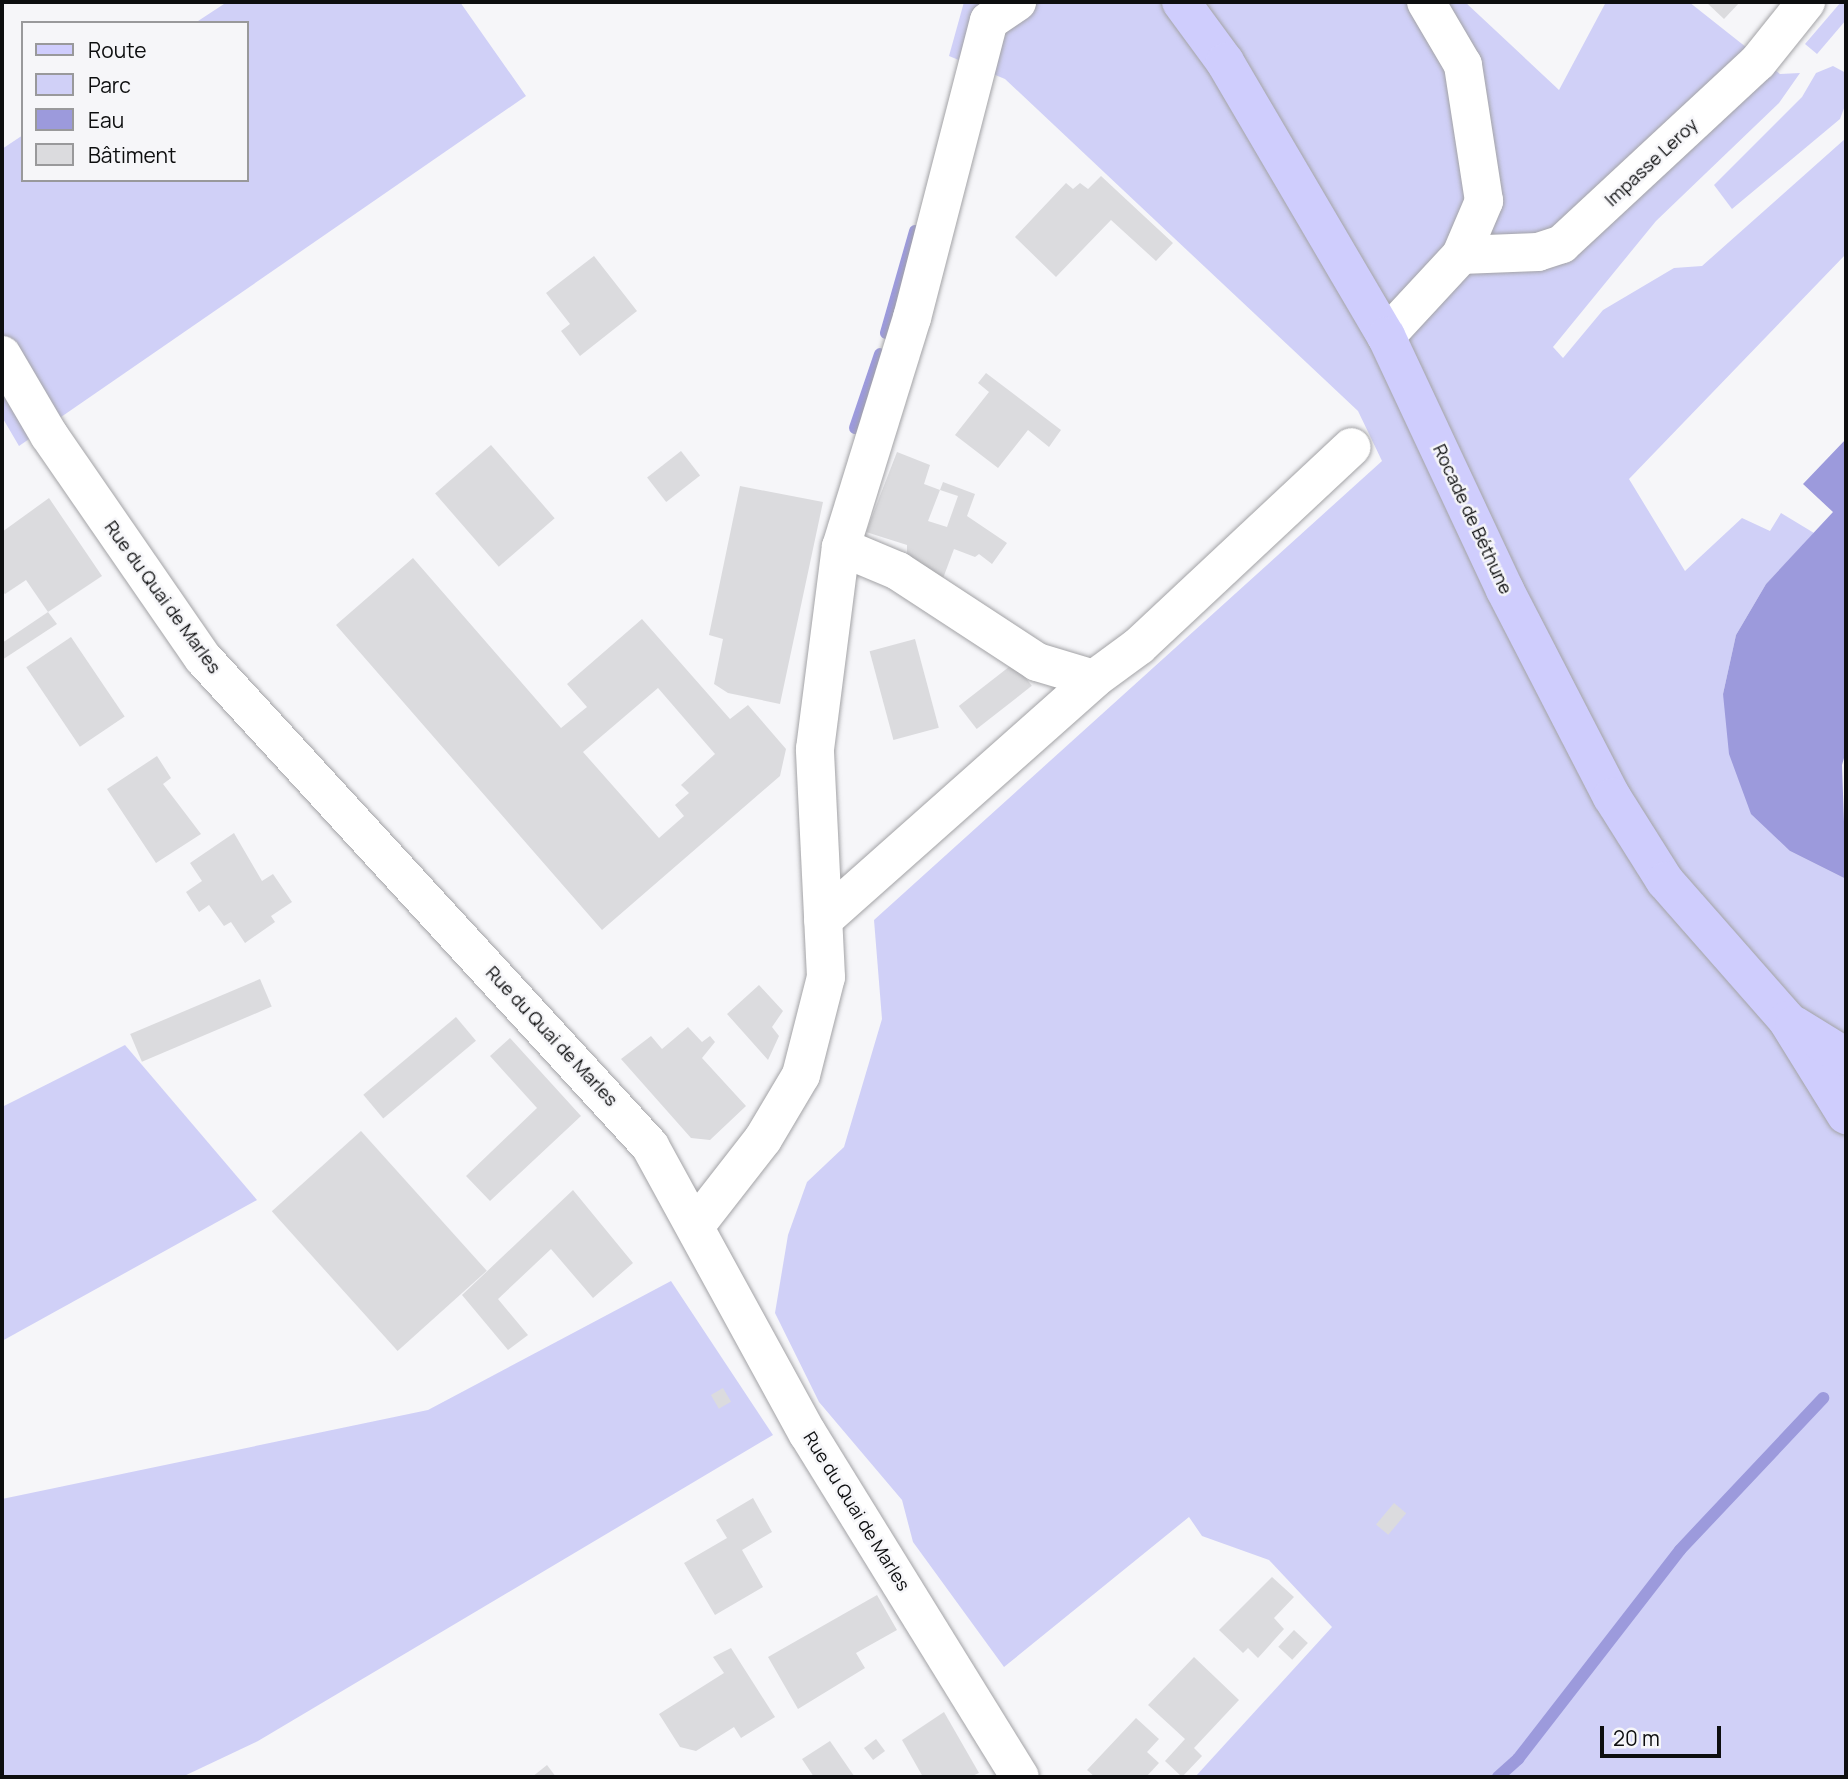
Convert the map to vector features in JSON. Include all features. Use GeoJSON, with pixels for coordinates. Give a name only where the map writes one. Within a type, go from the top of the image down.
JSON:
{"type":"FeatureCollection","features":[{"type":"Feature","properties":{"kind":"main road","name":"Rocade de Béthune"},"geometry":{"type":"LineString","coordinates":[[1181,2],[1225,62],[1386,336],[1505,590],[1612,797],[1665,881],[1787,1020],[1846,1115]]}},
{"type":"Feature","properties":{"kind":"main road","name":"Rocade de Béthune"},"geometry":{"type":"LineString","coordinates":[[1787,1020],[1846,1057]]}},
{"type":"Feature","properties":{"kind":"street"},"geometry":{"type":"LineString","coordinates":[[696,1225],[763,1139],[801,1075],[826,977],[815,749],[841,547],[912,318],[989,21],[1017,2]]}},
{"type":"Feature","properties":{"kind":"street"},"geometry":{"type":"LineString","coordinates":[[1386,336],[1461,255],[1484,201],[1477,134],[1462,65],[1426,2]]}},
{"type":"Feature","properties":{"kind":"street","name":"Impasse Leroy"},"geometry":{"type":"LineString","coordinates":[[1461,255],[1538,253],[1562,244],[1758,62],[1806,2]]}},
{"type":"Feature","properties":{"kind":"street","name":"Rue du Quai de Marles"},"geometry":{"type":"LineString","coordinates":[[2,355],[50,435],[203,658],[612,1101],[650,1146],[696,1225],[808,1434],[1020,1777]]}},
{"type":"Feature","properties":{"kind":"street"},"geometry":{"type":"LineString","coordinates":[[823,920],[1094,679],[1139,646],[1352,447]]}},
{"type":"Feature","properties":{"kind":"street"},"geometry":{"type":"LineString","coordinates":[[841,547],[898,571],[1037,662],[1094,679]]}},
{"type":"Feature","properties":{"kind":"green space"},"geometry":{"type":"Polygon","coordinates":[[[227,2],[460,2],[526,96],[19,446],[2,417],[2,149],[21,136],[21,182],[248,182],[248,21],[198,21],[227,2]]]}},
{"type":"Feature","properties":{"kind":"green space"},"geometry":{"type":"Polygon","coordinates":[[[964,2],[1465,2],[1559,90],[1606,2],[1689,2],[1780,74],[1800,73],[1779,103],[1656,221],[1553,347],[1563,358],[1603,310],[1674,268],[1702,266],[1846,138],[1846,254],[1629,479],[1685,571],[1742,518],[1770,531],[1781,513],[1814,533],[1766,584],[1736,635],[1723,694],[1790,851],[1846,879],[1846,1777],[1195,1777],[1332,1627],[1269,1560],[1202,1536],[1189,1517],[1004,1667],[913,1542],[902,1500],[819,1402],[775,1313],[788,1235],[807,1182],[844,1147],[882,1019],[874,920],[1382,461],[1358,411],[1005,79],[949,56],[964,2]]]}},
{"type":"Feature","properties":{"kind":"green space"},"geometry":{"type":"Polygon","coordinates":[[[1841,2],[1846,2],[1846,20],[1817,54],[1805,44],[1841,2]]]}},
{"type":"Feature","properties":{"kind":"green space"},"geometry":{"type":"Polygon","coordinates":[[[1833,66],[1846,73],[1846,103],[1840,119],[1732,209],[1714,185],[1802,97],[1816,73],[1833,66]]]}},
{"type":"Feature","properties":{"kind":"green space"},"geometry":{"type":"Polygon","coordinates":[[[125,1045],[257,1200],[2,1341],[2,1107],[125,1045]]]}},
{"type":"Feature","properties":{"kind":"green space"},"geometry":{"type":"Polygon","coordinates":[[[671,1281],[773,1435],[258,1741],[182,1777],[2,1777],[2,1499],[428,1410],[671,1281]]]}},
{"type":"Feature","properties":{"kind":"water"},"geometry":{"type":"Polygon","coordinates":[[[1846,439],[1846,751],[1842,765],[1846,879],[1790,851],[1751,814],[1729,754],[1723,694],[1736,635],[1766,584],[1833,512],[1803,484],[1846,439]]]}},
{"type":"Feature","properties":{"kind":"building"},"geometry":{"type":"Polygon","coordinates":[[[1706,2],[1740,2],[1724,19],[1706,2]]]}},
{"type":"Feature","properties":{"kind":"building"},"geometry":{"type":"Polygon","coordinates":[[[1101,176],[1173,243],[1156,261],[1111,220],[1056,277],[1015,237],[1066,183],[1073,189],[1080,183],[1088,189],[1101,176]]]}},
{"type":"Feature","properties":{"kind":"building"},"geometry":{"type":"Polygon","coordinates":[[[594,256],[637,311],[580,356],[561,331],[570,324],[546,293],[594,256]]]}},
{"type":"Feature","properties":{"kind":"building"},"geometry":{"type":"Polygon","coordinates":[[[986,373],[1061,430],[1049,447],[1028,430],[998,468],[955,435],[989,392],[978,383],[986,373]]]}},
{"type":"Feature","properties":{"kind":"building"},"geometry":{"type":"Polygon","coordinates":[[[491,445],[555,518],[499,567],[435,494],[491,445]]]}},
{"type":"Feature","properties":{"kind":"building"},"geometry":{"type":"Polygon","coordinates":[[[681,451],[700,475],[666,502],[647,477],[681,451]]]}},
{"type":"Feature","properties":{"kind":"building"},"geometry":{"type":"Polygon","coordinates":[[[897,452],[930,465],[924,484],[940,490],[943,482],[975,494],[967,516],[1007,543],[992,564],[979,554],[975,557],[954,549],[942,581],[907,562],[907,545],[866,532],[897,452]],[[940,490],[928,521],[947,527],[958,496],[940,490]]]}},
{"type":"Feature","properties":{"kind":"building"},"geometry":{"type":"Polygon","coordinates":[[[740,486],[823,502],[780,704],[728,693],[714,684],[723,639],[709,635],[740,486]]]}},
{"type":"Feature","properties":{"kind":"building"},"geometry":{"type":"Polygon","coordinates":[[[49,498],[102,576],[48,612],[26,580],[5,594],[2,591],[2,532],[49,498]]]}},
{"type":"Feature","properties":{"kind":"building"},"geometry":{"type":"Polygon","coordinates":[[[413,558],[561,728],[587,707],[567,684],[642,619],[730,719],[748,705],[786,749],[780,776],[602,930],[336,625],[413,558]],[[658,688],[583,752],[659,838],[684,816],[675,805],[689,793],[681,785],[715,754],[658,688]]]}},
{"type":"Feature","properties":{"kind":"building"},"geometry":{"type":"Polygon","coordinates":[[[48,612],[57,624],[2,660],[2,643],[48,612]]]}},
{"type":"Feature","properties":{"kind":"building"},"geometry":{"type":"Polygon","coordinates":[[[71,637],[125,717],[80,747],[26,667],[71,637]]]}},
{"type":"Feature","properties":{"kind":"building"},"geometry":{"type":"Polygon","coordinates":[[[915,639],[939,728],[893,740],[870,651],[915,639]]]}},
{"type":"Feature","properties":{"kind":"building"},"geometry":{"type":"Polygon","coordinates":[[[1014,663],[1032,686],[977,729],[959,706],[1014,663]]]}},
{"type":"Feature","properties":{"kind":"building"},"geometry":{"type":"Polygon","coordinates":[[[157,756],[171,778],[163,784],[201,834],[156,863],[107,789],[157,756]]]}},
{"type":"Feature","properties":{"kind":"building"},"geometry":{"type":"Polygon","coordinates":[[[234,833],[262,881],[273,874],[292,902],[271,916],[275,922],[245,943],[231,922],[224,926],[209,905],[199,912],[186,892],[202,881],[190,863],[234,833]]]}},
{"type":"Feature","properties":{"kind":"building"},"geometry":{"type":"Polygon","coordinates":[[[260,979],[272,1007],[142,1062],[130,1034],[260,979]]]}},
{"type":"Feature","properties":{"kind":"building"},"geometry":{"type":"Polygon","coordinates":[[[759,985],[783,1011],[772,1027],[779,1036],[768,1060],[727,1014],[759,985]]]}},
{"type":"Feature","properties":{"kind":"building"},"geometry":{"type":"Polygon","coordinates":[[[456,1017],[476,1041],[383,1119],[363,1095],[456,1017]]]}},
{"type":"Feature","properties":{"kind":"building"},"geometry":{"type":"Polygon","coordinates":[[[688,1027],[702,1042],[710,1036],[715,1042],[702,1058],[746,1106],[710,1140],[691,1138],[621,1059],[651,1036],[662,1049],[688,1027]]]}},
{"type":"Feature","properties":{"kind":"building"},"geometry":{"type":"Polygon","coordinates":[[[510,1038],[581,1116],[490,1201],[466,1176],[537,1108],[490,1056],[510,1038]]]}},
{"type":"Feature","properties":{"kind":"building"},"geometry":{"type":"Polygon","coordinates":[[[361,1131],[487,1271],[398,1351],[272,1211],[361,1131]]]}},
{"type":"Feature","properties":{"kind":"building"},"geometry":{"type":"Polygon","coordinates":[[[573,1190],[633,1263],[593,1298],[551,1249],[498,1299],[528,1335],[508,1350],[462,1295],[573,1190]]]}},
{"type":"Feature","properties":{"kind":"building"},"geometry":{"type":"Polygon","coordinates":[[[723,1388],[731,1402],[719,1409],[711,1395],[723,1388]]]}},
{"type":"Feature","properties":{"kind":"building"},"geometry":{"type":"Polygon","coordinates":[[[753,1498],[772,1532],[742,1550],[763,1587],[715,1615],[684,1563],[727,1538],[716,1520],[753,1498]]]}},
{"type":"Feature","properties":{"kind":"building"},"geometry":{"type":"Polygon","coordinates":[[[1394,1503],[1406,1513],[1388,1535],[1376,1524],[1394,1503]]]}},
{"type":"Feature","properties":{"kind":"building"},"geometry":{"type":"Polygon","coordinates":[[[1272,1577],[1294,1597],[1274,1618],[1284,1629],[1258,1658],[1248,1648],[1243,1653],[1219,1630],[1272,1577]]]}},
{"type":"Feature","properties":{"kind":"building"},"geometry":{"type":"Polygon","coordinates":[[[877,1595],[897,1630],[856,1653],[865,1668],[798,1709],[768,1657],[877,1595]]]}},
{"type":"Feature","properties":{"kind":"building"},"geometry":{"type":"Polygon","coordinates":[[[1294,1630],[1308,1643],[1292,1660],[1278,1647],[1294,1630]]]}},
{"type":"Feature","properties":{"kind":"building"},"geometry":{"type":"Polygon","coordinates":[[[731,1648],[775,1717],[741,1738],[734,1727],[696,1751],[680,1747],[659,1714],[724,1673],[713,1657],[731,1648]]]}},
{"type":"Feature","properties":{"kind":"building"},"geometry":{"type":"Polygon","coordinates":[[[1194,1657],[1239,1700],[1194,1748],[1202,1756],[1182,1777],[1165,1761],[1185,1739],[1148,1705],[1194,1657]]]}},
{"type":"Feature","properties":{"kind":"building"},"geometry":{"type":"Polygon","coordinates":[[[944,1712],[979,1773],[970,1777],[923,1777],[902,1740],[944,1712]]]}},
{"type":"Feature","properties":{"kind":"building"},"geometry":{"type":"Polygon","coordinates":[[[1136,1718],[1159,1739],[1147,1752],[1159,1763],[1146,1777],[1095,1777],[1087,1770],[1136,1718]]]}},
{"type":"Feature","properties":{"kind":"building"},"geometry":{"type":"Polygon","coordinates":[[[876,1739],[885,1751],[873,1760],[864,1748],[876,1739]]]}},
{"type":"Feature","properties":{"kind":"building"},"geometry":{"type":"Polygon","coordinates":[[[830,1741],[855,1777],[814,1777],[802,1759],[830,1741]]]}},
{"type":"Feature","properties":{"kind":"building"},"geometry":{"type":"Polygon","coordinates":[[[547,1765],[556,1777],[532,1777],[547,1765]]]}},
{"type":"Feature","properties":{"kind":"waterway"},"geometry":{"type":"LineString","coordinates":[[886,333],[915,231]]}},
{"type":"Feature","properties":{"kind":"waterway"},"geometry":{"type":"LineString","coordinates":[[855,428],[880,354]]}},
{"type":"Feature","properties":{"kind":"waterway"},"geometry":{"type":"LineString","coordinates":[[1498,1777],[1518,1759],[1680,1550],[1823,1398]]}}]}
